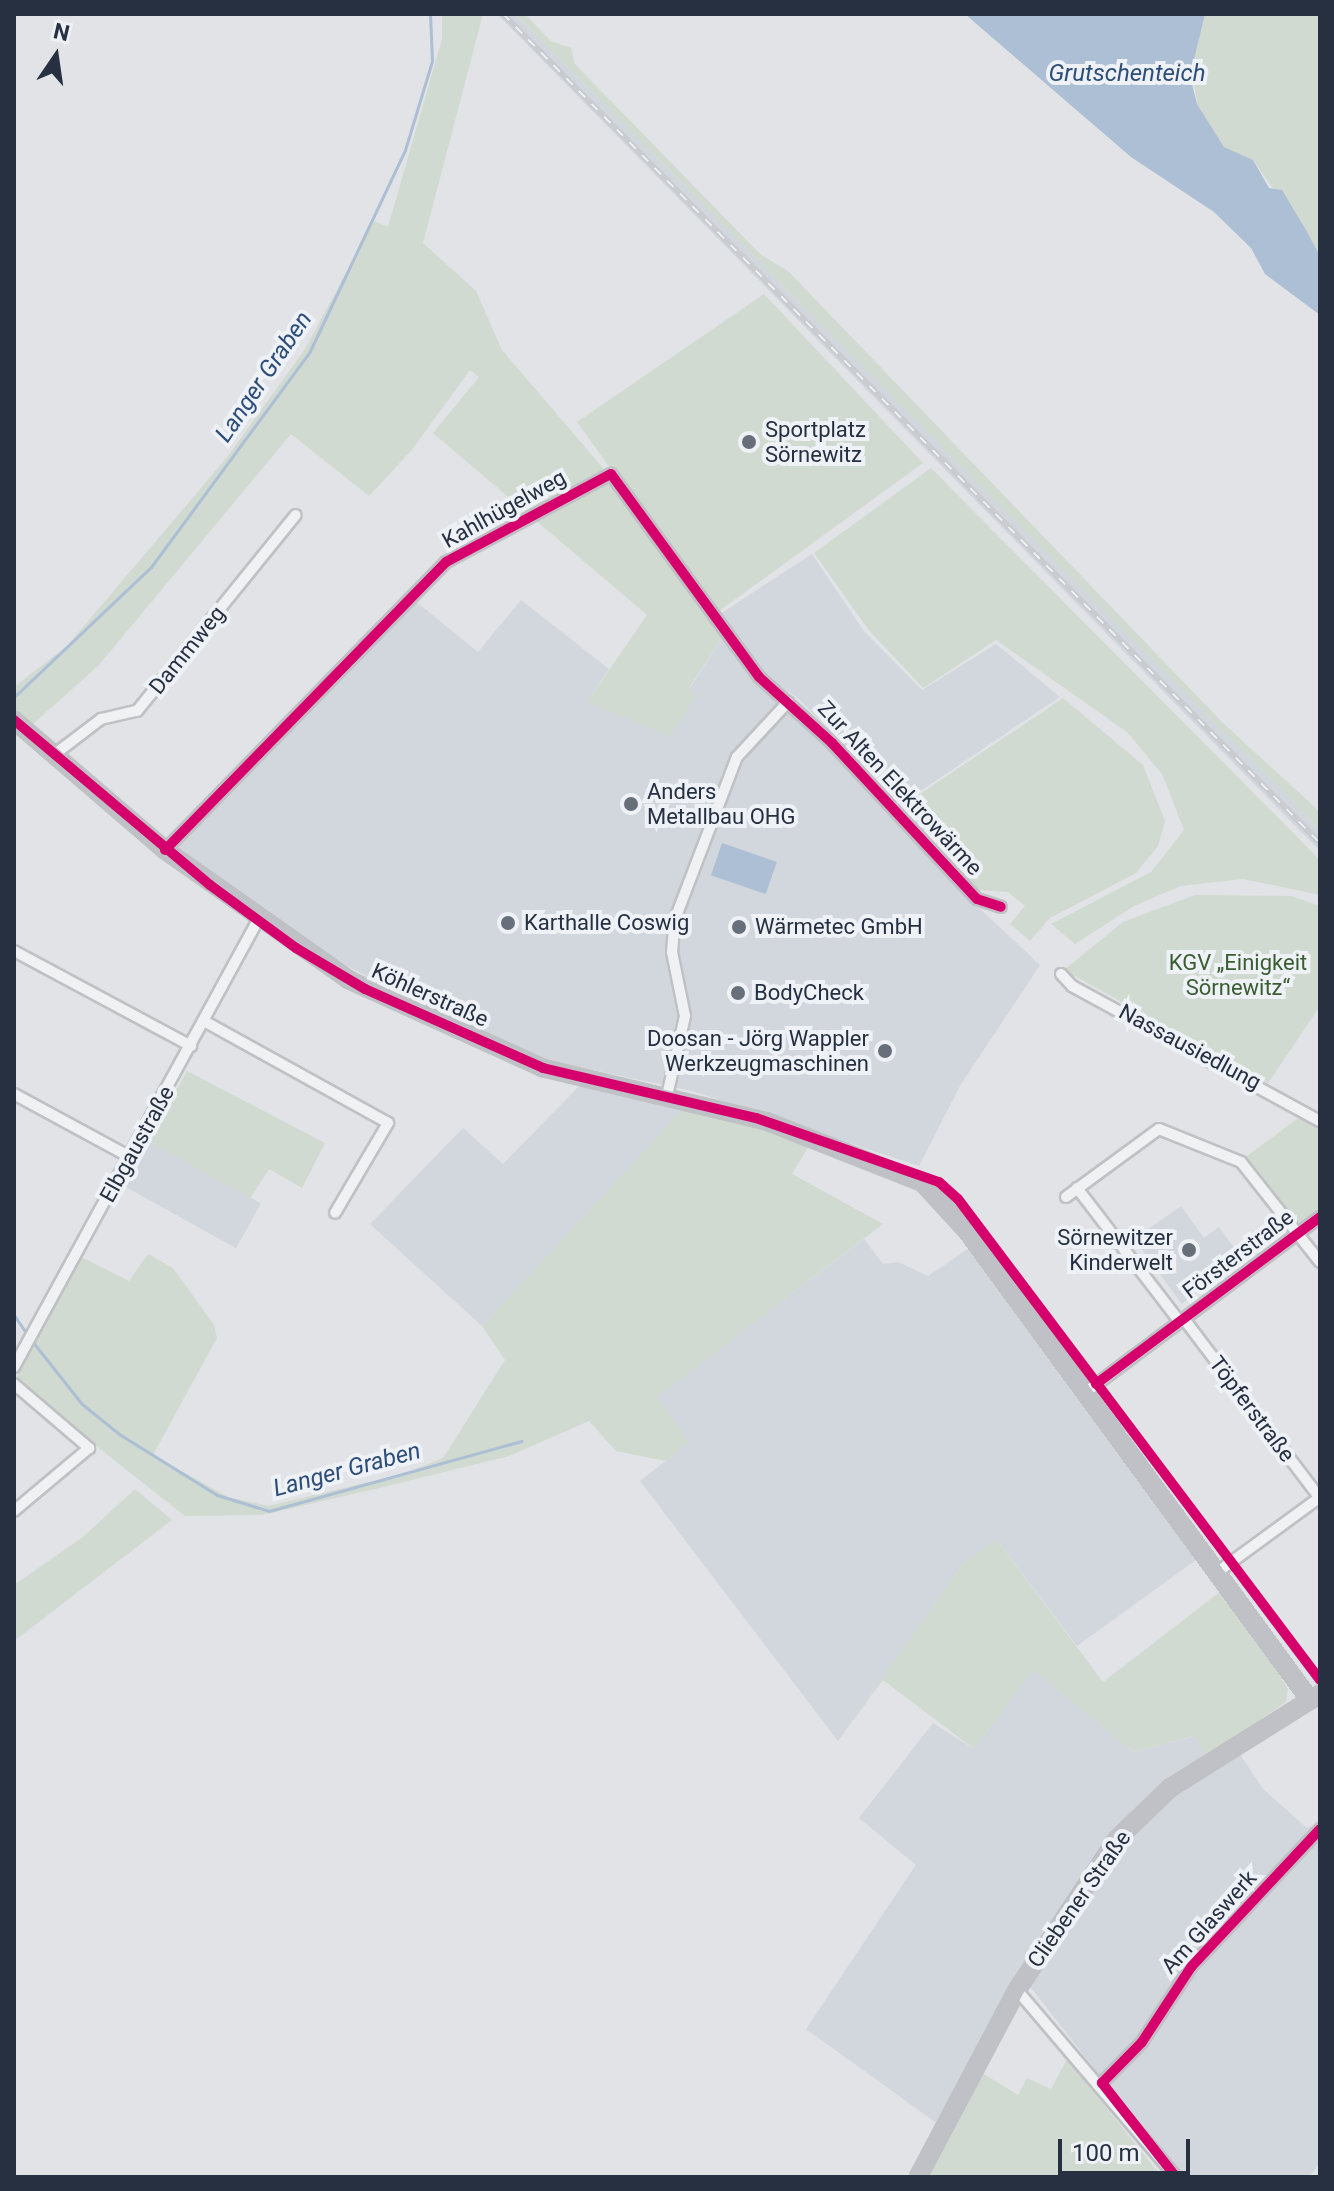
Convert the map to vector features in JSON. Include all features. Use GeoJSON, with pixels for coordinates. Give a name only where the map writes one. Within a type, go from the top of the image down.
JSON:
{"type":"FeatureCollection","features":[{"type":"Feature","properties":{"kind":"street","name":"Kahlhügelweg"},"geometry":{"type":"LineString","coordinates":[[165,850],[446,562],[611,474],[773,690]]}},
{"type":"Feature","properties":{"kind":"street","name":"Dammweg"},"geometry":{"type":"LineString","coordinates":[[55,754],[101,719],[137,711],[296,515]]}},
{"type":"Feature","properties":{"kind":"street","name":"Zur Alten Elektrowärme"},"geometry":{"type":"LineString","coordinates":[[773,690],[977,899],[1001,907]]}},
{"type":"Feature","properties":{"kind":"street","name":"Zur Alten Elektrowärme"},"geometry":{"type":"LineString","coordinates":[[667,1096],[685,1016],[672,952],[675,919],[737,757],[788,702]]}},
{"type":"Feature","properties":{"kind":"street","name":"Köhlerstraße"},"geometry":{"type":"LineString","coordinates":[[14,720],[165,850],[258,920],[349,980],[543,1068],[667,1096],[791,1130],[923,1183],[1086,1392],[1315,1697]]}},
{"type":"Feature","properties":{"kind":"street","name":"Elbgaustraße"},"geometry":{"type":"LineString","coordinates":[[14,1367],[258,920]]}},
{"type":"Feature","properties":{"kind":"street"},"geometry":{"type":"LineString","coordinates":[[14,951],[191,1046]]}},
{"type":"Feature","properties":{"kind":"street","name":"Nassausiedlung"},"geometry":{"type":"LineString","coordinates":[[1061,974],[1072,986],[1320,1121]]}},
{"type":"Feature","properties":{"kind":"street"},"geometry":{"type":"LineString","coordinates":[[204,1021],[388,1123],[335,1213]]}},
{"type":"Feature","properties":{"kind":"street"},"geometry":{"type":"LineString","coordinates":[[14,1094],[130,1157]]}},
{"type":"Feature","properties":{"kind":"street","name":"Försterstraße"},"geometry":{"type":"LineString","coordinates":[[1066,1197],[1159,1129],[1241,1162],[1298,1234]]}},
{"type":"Feature","properties":{"kind":"street","name":"Försterstraße"},"geometry":{"type":"LineString","coordinates":[[1077,1188],[1182,1321]]}},
{"type":"Feature","properties":{"kind":"street","name":"Försterstraße"},"geometry":{"type":"LineString","coordinates":[[1086,1392],[1320,1217]]}},
{"type":"Feature","properties":{"kind":"street"},"geometry":{"type":"LineString","coordinates":[[1298,1234],[1320,1262]]}},
{"type":"Feature","properties":{"kind":"street","name":"Töpferstraße"},"geometry":{"type":"LineString","coordinates":[[1182,1321],[1320,1497]]}},
{"type":"Feature","properties":{"kind":"street"},"geometry":{"type":"LineString","coordinates":[[14,1384],[89,1448],[14,1511]]}},
{"type":"Feature","properties":{"kind":"street"},"geometry":{"type":"LineString","coordinates":[[1219,1571],[1320,1497]]}},
{"type":"Feature","properties":{"kind":"street","name":"Cliebener Straße"},"geometry":{"type":"LineString","coordinates":[[918,2177],[1017,1990],[1099,1863],[1137,1817],[1170,1788],[1315,1697]]}},
{"type":"Feature","properties":{"kind":"street","name":"Am Glaswerk"},"geometry":{"type":"LineString","coordinates":[[1102,2083],[1142,2042],[1191,1967],[1320,1829]]}},
{"type":"Feature","properties":{"kind":"street"},"geometry":{"type":"LineString","coordinates":[[1017,1990],[1102,2083],[1176,2177]]}},
{"type":"Feature","properties":{"kind":"shaded area"},"geometry":{"type":"Polygon","coordinates":[[[497,14],[515,14],[1209,717],[1320,830],[1320,851],[497,14]]]}},
{"type":"Feature","properties":{"kind":"shaded area"},"geometry":{"type":"Polygon","coordinates":[[[812,554],[863,630],[922,690],[996,644],[1060,697],[901,804],[796,696],[766,678],[720,614],[812,554]]]}},
{"type":"Feature","properties":{"kind":"shaded area"},"geometry":{"type":"Polygon","coordinates":[[[414,600],[478,652],[521,600],[609,669],[587,702],[688,691],[724,635],[962,892],[1040,965],[961,1084],[919,1166],[692,1091],[551,1061],[465,1025],[321,953],[178,847],[414,600]]]}},
{"type":"Feature","properties":{"kind":"shaded area"},"geometry":{"type":"Polygon","coordinates":[[[581,1084],[686,1106],[482,1326],[370,1224],[463,1128],[503,1164],[581,1084]]]}},
{"type":"Feature","properties":{"kind":"shaded area"},"geometry":{"type":"Polygon","coordinates":[[[148,1141],[261,1204],[236,1248],[123,1186],[148,1141]]]}},
{"type":"Feature","properties":{"kind":"shaded area","name":"Sörnewitzer Kinderwelt"},"geometry":{"type":"Polygon","coordinates":[[[1181,1206],[1204,1238],[1219,1227],[1243,1260],[1182,1304],[1134,1239],[1181,1206]]]}},
{"type":"Feature","properties":{"kind":"shaded area"},"geometry":{"type":"Polygon","coordinates":[[[864,1239],[883,1264],[898,1262],[928,1276],[968,1249],[1200,1557],[1077,1646],[996,1539],[962,1565],[838,1741],[640,1481],[689,1443],[656,1397],[864,1239]]]}},
{"type":"Feature","properties":{"kind":"shaded area"},"geometry":{"type":"Polygon","coordinates":[[[1033,1670],[1134,1752],[1195,1736],[1214,1768],[1239,1753],[1263,1789],[1307,1828],[1320,1823],[1320,2163],[1309,2177],[1179,2177],[1021,1975],[938,2124],[806,2029],[916,1865],[859,1818],[933,1723],[974,1749],[1033,1670]]]}},
{"type":"Feature","properties":{"kind":"green space"},"geometry":{"type":"Polygon","coordinates":[[[442,14],[483,14],[423,243],[476,291],[502,350],[603,468],[724,635],[689,688],[695,697],[670,736],[587,702],[647,615],[433,433],[479,377],[470,370],[411,451],[369,496],[291,434],[99,665],[33,724],[14,710],[14,687],[67,646],[228,456],[305,349],[374,221],[388,227],[442,39],[442,14]]]}},
{"type":"Feature","properties":{"kind":"green space"},"geometry":{"type":"Polygon","coordinates":[[[515,14],[525,14],[551,41],[571,48],[575,64],[761,255],[788,271],[1222,722],[1320,812],[1320,830],[515,14]]]}},
{"type":"Feature","properties":{"kind":"green space"},"geometry":{"type":"Polygon","coordinates":[[[1185,14],[1320,14],[1320,256],[1253,160],[1224,147],[1197,104],[1185,14]]]}},
{"type":"Feature","properties":{"kind":"green space","name":"Sportplatz Sörnewitz"},"geometry":{"type":"Polygon","coordinates":[[[764,294],[923,463],[715,614],[577,422],[764,294]]]}},
{"type":"Feature","properties":{"kind":"green space"},"geometry":{"type":"Polygon","coordinates":[[[931,468],[1320,860],[1320,895],[1243,879],[1181,886],[1134,906],[1075,944],[1051,924],[1151,872],[1184,830],[1162,774],[1127,732],[996,640],[923,688],[868,629],[814,553],[931,468]]]}},
{"type":"Feature","properties":{"kind":"green space"},"geometry":{"type":"Polygon","coordinates":[[[1063,698],[1143,765],[1165,821],[1158,846],[1136,873],[1050,918],[1030,941],[1010,924],[1025,906],[1008,892],[977,890],[902,806],[1063,698]]]}},
{"type":"Feature","properties":{"kind":"green space","name":"KGV „Einigkeit Sörnewitz“"},"geometry":{"type":"Polygon","coordinates":[[[1195,895],[1291,896],[1320,906],[1320,1006],[1268,1083],[1064,970],[1123,922],[1195,895]]]}},
{"type":"Feature","properties":{"kind":"green space"},"geometry":{"type":"Polygon","coordinates":[[[187,1071],[325,1143],[302,1188],[269,1169],[250,1198],[148,1141],[187,1071]]]}},
{"type":"Feature","properties":{"kind":"green space"},"geometry":{"type":"Polygon","coordinates":[[[686,1106],[810,1144],[792,1174],[883,1224],[657,1397],[689,1443],[666,1461],[616,1451],[589,1421],[509,1456],[379,1488],[262,1515],[185,1516],[14,1381],[81,1257],[129,1281],[148,1254],[173,1268],[214,1325],[217,1338],[153,1455],[228,1497],[268,1506],[403,1474],[443,1458],[505,1360],[482,1326],[686,1106]]]}},
{"type":"Feature","properties":{"kind":"green space"},"geometry":{"type":"Polygon","coordinates":[[[1305,1113],[1320,1126],[1320,1208],[1297,1224],[1243,1159],[1305,1113]]]}},
{"type":"Feature","properties":{"kind":"green space"},"geometry":{"type":"Polygon","coordinates":[[[135,1489],[172,1520],[14,1641],[14,1585],[83,1537],[135,1489]]]}},
{"type":"Feature","properties":{"kind":"green space"},"geometry":{"type":"Polygon","coordinates":[[[996,1539],[1103,1682],[1225,1588],[1288,1689],[1286,1702],[1207,1756],[1194,1736],[1134,1752],[1033,1670],[974,1749],[883,1680],[838,1741],[962,1565],[996,1539]]]}},
{"type":"Feature","properties":{"kind":"green space"},"geometry":{"type":"Polygon","coordinates":[[[1067,2059],[1162,2177],[925,2177],[979,2071],[1018,2095],[1027,2078],[1051,2089],[1067,2059]]]}},
{"type":"Feature","properties":{"kind":"water","name":"Grutschenteich"},"geometry":{"type":"Polygon","coordinates":[[[965,14],[1205,14],[1190,76],[1197,104],[1224,147],[1253,160],[1269,188],[1282,190],[1306,230],[1320,256],[1320,315],[1265,274],[1251,248],[1214,212],[1131,157],[965,14]]]}},
{"type":"Feature","properties":{"kind":"water"},"geometry":{"type":"Polygon","coordinates":[[[722,843],[777,862],[766,894],[711,875],[722,843]]]}},
{"type":"Feature","properties":{"kind":"waterway","name":"Langer Graben"},"geometry":{"type":"LineString","coordinates":[[14,697],[151,567],[310,351],[405,150],[432,61],[430,14]]}},
{"type":"Feature","properties":{"kind":"waterway","name":"Langer Graben"},"geometry":{"type":"LineString","coordinates":[[14,1315],[27,1334]]}},
{"type":"Feature","properties":{"kind":"waterway","name":"Langer Graben"},"geometry":{"type":"LineString","coordinates":[[32,1341],[82,1404],[119,1434],[217,1495],[269,1511],[521,1441]]}},
{"type":"Feature","properties":{"kind":"railway"},"geometry":{"type":"LineString","coordinates":[[503,14],[1320,843]]}},
{"type":"Feature","properties":{"kind":"cycle path"},"geometry":{"type":"LineString","coordinates":[[165,850],[446,562],[611,474],[759,677],[832,743],[977,899],[1001,907]]}},
{"type":"Feature","properties":{"kind":"cycle path"},"geometry":{"type":"LineString","coordinates":[[14,720],[210,885],[296,948],[365,989],[543,1068],[756,1118],[939,1182],[958,1199],[1320,1680]]}},
{"type":"Feature","properties":{"kind":"cycle path"},"geometry":{"type":"LineString","coordinates":[[1096,1384],[1320,1217]]}},
{"type":"Feature","properties":{"kind":"cycle path"},"geometry":{"type":"LineString","coordinates":[[1176,2177],[1102,2083],[1142,2042],[1191,1967],[1320,1829]]}},
{"type":"Feature","properties":{"kind":"place","name":"Sportplatz Sörnewitz"},"geometry":{"type":"Point","coordinates":[749,442]}},
{"type":"Feature","properties":{"kind":"place","name":"Anders Metallbau OHG"},"geometry":{"type":"Point","coordinates":[631,804]}},
{"type":"Feature","properties":{"kind":"place","name":"Karthalle Coswig"},"geometry":{"type":"Point","coordinates":[508,923]}},
{"type":"Feature","properties":{"kind":"place","name":"Wärmetec GmbH"},"geometry":{"type":"Point","coordinates":[739,927]}},
{"type":"Feature","properties":{"kind":"place","name":"BodyCheck"},"geometry":{"type":"Point","coordinates":[738,993]}},
{"type":"Feature","properties":{"kind":"place","name":"Doosan - Jörg Wappler Werkzeugmaschinen"},"geometry":{"type":"Point","coordinates":[885,1051]}},
{"type":"Feature","properties":{"kind":"place","name":"Sörnewitzer Kinderwelt"},"geometry":{"type":"Point","coordinates":[1189,1250]}}]}
